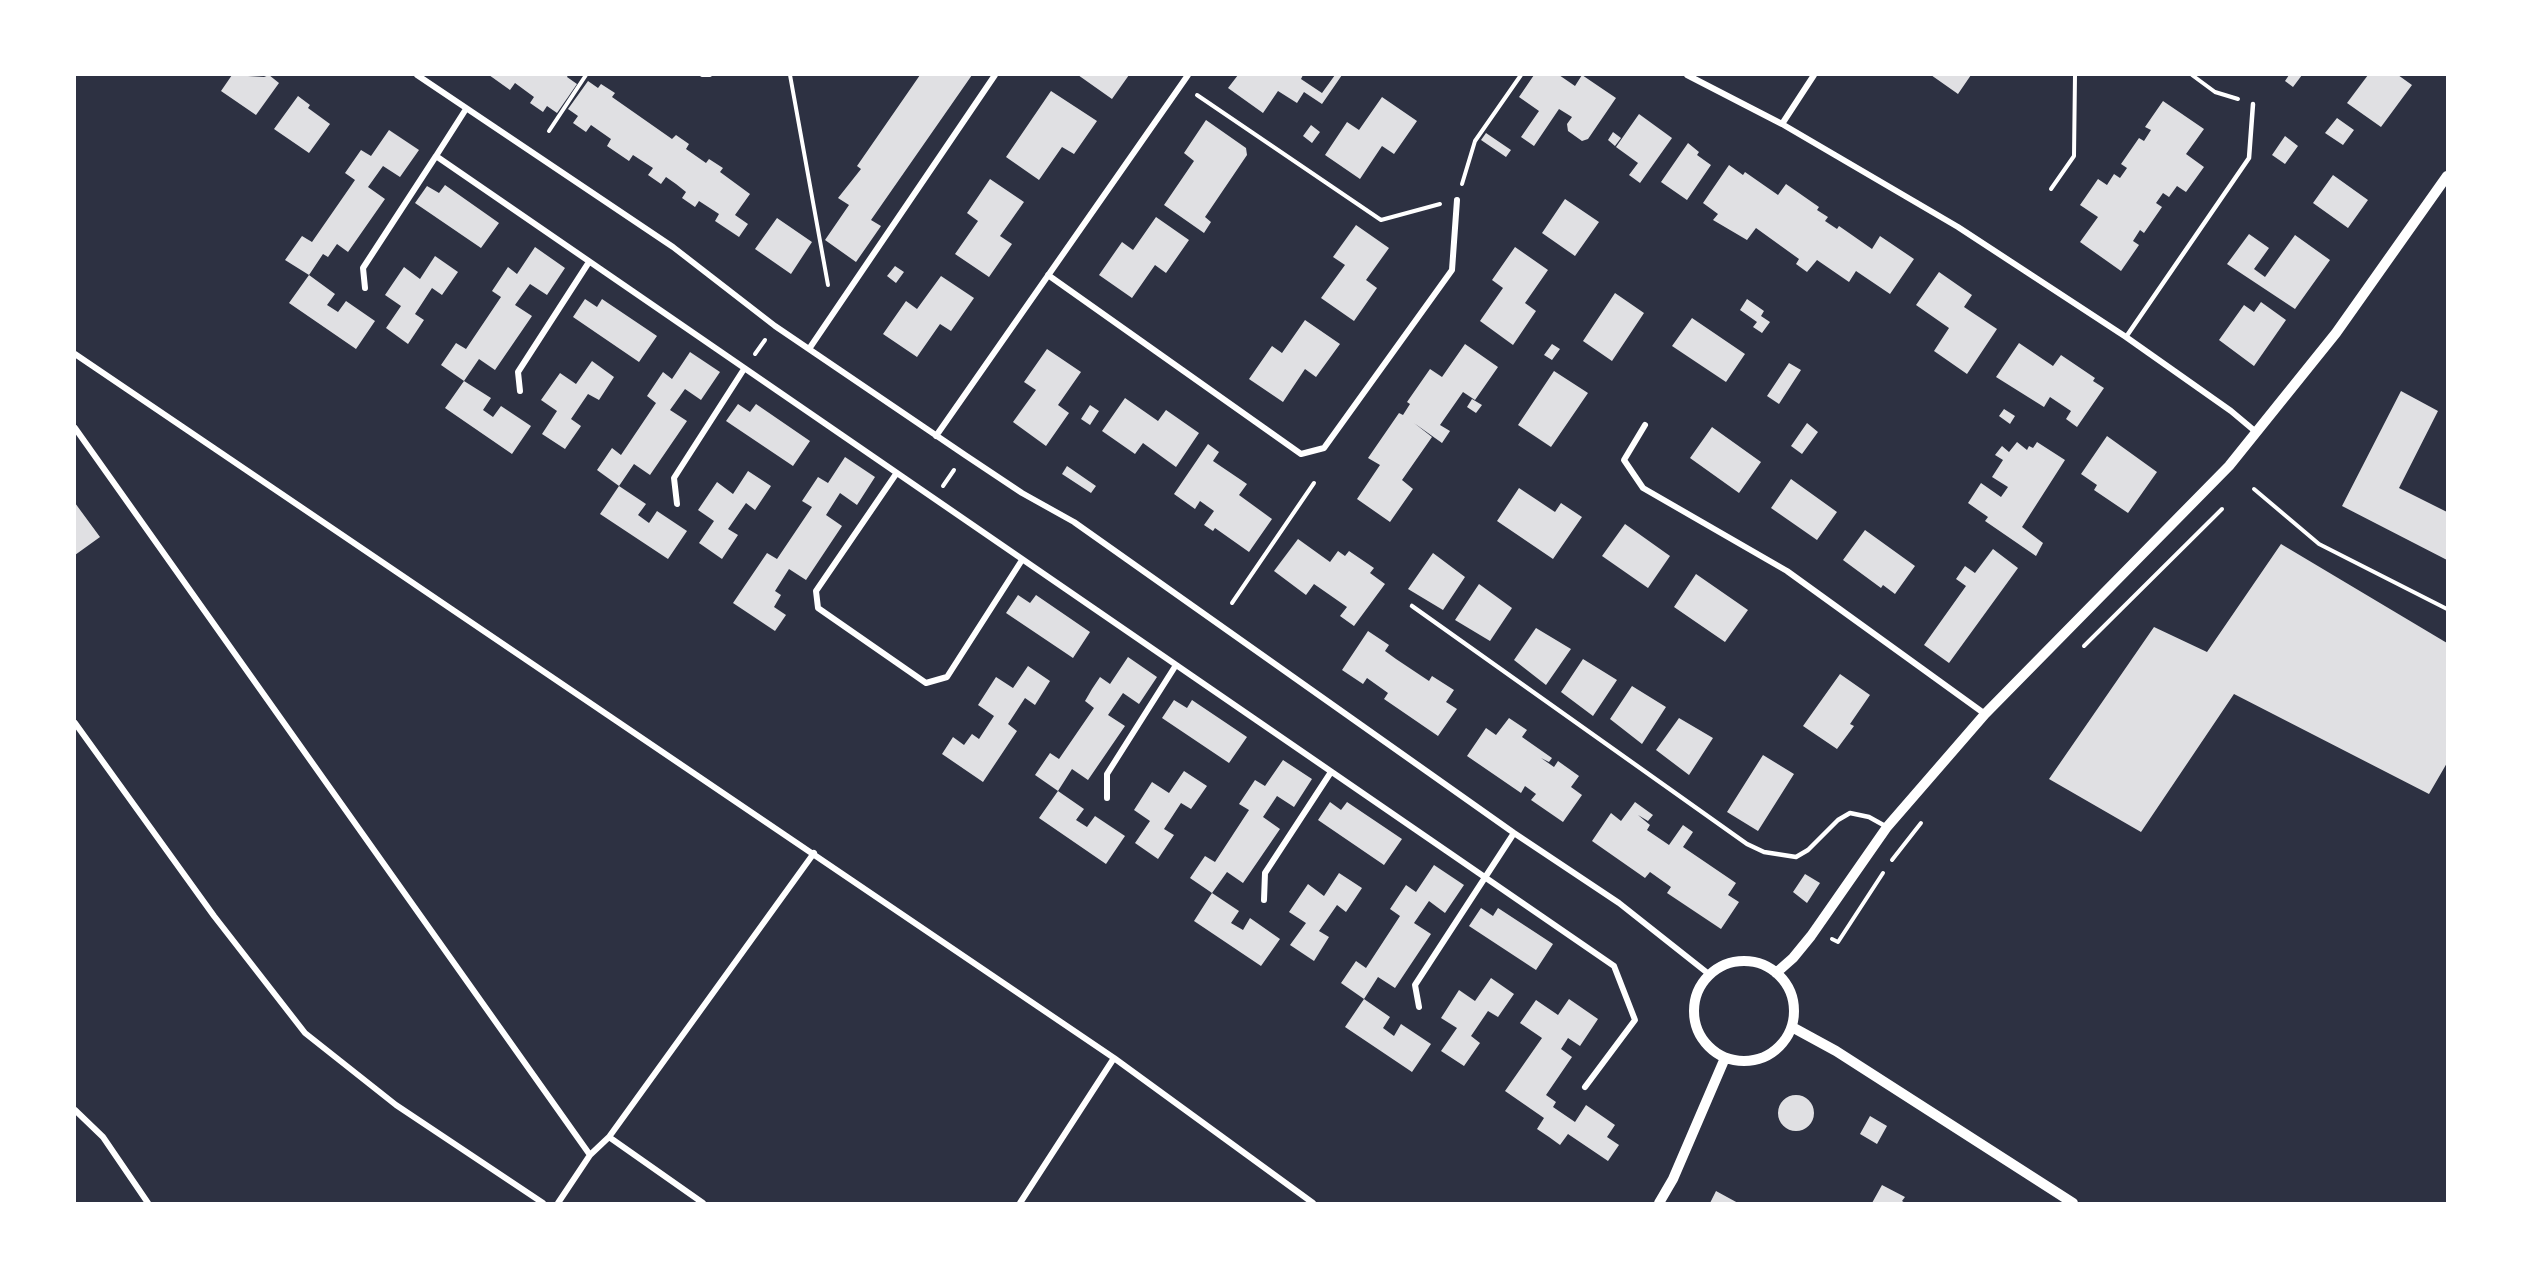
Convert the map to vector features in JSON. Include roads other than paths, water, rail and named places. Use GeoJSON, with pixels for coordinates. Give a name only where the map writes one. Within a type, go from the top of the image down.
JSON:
{"type":"FeatureCollection","features":[{"type":"Feature","properties":{"kind":"street"},"geometry":{"type":"LineString","coordinates":[[417,75],[673,247],[808,349],[1022,493],[1074,522],[1580,880],[1619,903],[1710,975]]}},
{"type":"Feature","properties":{"kind":"street"},"geometry":{"type":"LineString","coordinates":[[808,349],[995,75]]}},
{"type":"Feature","properties":{"kind":"street"},"geometry":{"type":"LineString","coordinates":[[936,436],[1188,75]]}},
{"type":"Feature","properties":{"kind":"street"},"geometry":{"type":"LineString","coordinates":[[1687,75],[1782,124],[1958,226],[2126,337],[2231,411],[2256,432]]}},
{"type":"Feature","properties":{"kind":"street"},"geometry":{"type":"LineString","coordinates":[[1782,124],[1814,75]]}},
{"type":"Feature","properties":{"kind":"street"},"geometry":{"type":"LineString","coordinates":[[365,288],[363,268],[466,109]]}},
{"type":"Feature","properties":{"kind":"street"},"geometry":{"type":"LineString","coordinates":[[436,156],[1614,966],[1635,1020],[1585,1087]]}},
{"type":"Feature","properties":{"kind":"street"},"geometry":{"type":"LineString","coordinates":[[1776,972],[1793,958],[1815,931],[1887,827],[1985,714],[2229,466],[2336,333],[2447,176]]}},
{"type":"Feature","properties":{"kind":"street"},"geometry":{"type":"LineString","coordinates":[[1048,275],[1301,454],[1324,448],[1452,270],[1457,200]]}},
{"type":"Feature","properties":{"kind":"street"},"geometry":{"type":"LineString","coordinates":[[520,391],[518,372],[589,262]]}},
{"type":"Feature","properties":{"kind":"street"},"geometry":{"type":"LineString","coordinates":[[75,354],[1114,1058],[1313,1203]]}},
{"type":"Feature","properties":{"kind":"street"},"geometry":{"type":"LineString","coordinates":[[677,504],[674,478],[744,369]]}},
{"type":"Feature","properties":{"kind":"street"},"geometry":{"type":"LineString","coordinates":[[1645,425],[1624,460],[1643,488],[1787,571],[1985,714]]}},
{"type":"Feature","properties":{"kind":"street"},"geometry":{"type":"LineString","coordinates":[[75,428],[590,1155]]}},
{"type":"Feature","properties":{"kind":"street"},"geometry":{"type":"LineString","coordinates":[[896,474],[816,591],[818,608],[926,683],[947,677],[1022,560]]}},
{"type":"Feature","properties":{"kind":"street"},"geometry":{"type":"LineString","coordinates":[[1107,798],[1107,774],[1176,665]]}},
{"type":"Feature","properties":{"kind":"street"},"geometry":{"type":"LineString","coordinates":[[75,723],[214,916],[305,1033],[396,1105],[543,1203]]}},
{"type":"Feature","properties":{"kind":"street"},"geometry":{"type":"LineString","coordinates":[[1264,900],[1265,873],[1331,771]]}},
{"type":"Feature","properties":{"kind":"street"},"geometry":{"type":"LineString","coordinates":[[1419,1007],[1415,985],[1514,833]]}},
{"type":"Feature","properties":{"kind":"street"},"geometry":{"type":"LineString","coordinates":[[558,1203],[590,1155],[609,1137],[814,853]]}},
{"type":"Feature","properties":{"kind":"street"},"geometry":{"type":"LineString","coordinates":[[1736,962],[1750,962],[1776,972],[1786,984],[1792,998],[1794,1013],[1792,1028],[1784,1042],[1772,1054],[1757,1060],[1741,1062],[1725,1058],[1711,1048],[1701,1036],[1695,1020],[1695,1004],[1700,988],[1710,975],[1736,962]]}},
{"type":"Feature","properties":{"kind":"street"},"geometry":{"type":"LineString","coordinates":[[1792,1028],[1836,1051],[2073,1203]]}},
{"type":"Feature","properties":{"kind":"street"},"geometry":{"type":"LineString","coordinates":[[1020,1203],[1114,1058]]}},
{"type":"Feature","properties":{"kind":"street"},"geometry":{"type":"LineString","coordinates":[[1659,1203],[1673,1179],[1725,1058]]}},
{"type":"Feature","properties":{"kind":"street"},"geometry":{"type":"LineString","coordinates":[[75,1110],[103,1137],[148,1203]]}},
{"type":"Feature","properties":{"kind":"street"},"geometry":{"type":"LineString","coordinates":[[609,1137],[703,1203]]}},
{"type":"Feature","properties":{"kind":"lane"},"geometry":{"type":"LineString","coordinates":[[2126,337],[2250,158],[2253,104]]}},
{"type":"Feature","properties":{"kind":"lane"},"geometry":{"type":"LineString","coordinates":[[1412,606],[1747,844],[1764,852],[1796,857],[1808,850],[1838,820],[1850,813],[1869,817],[1887,827]]}}]}
